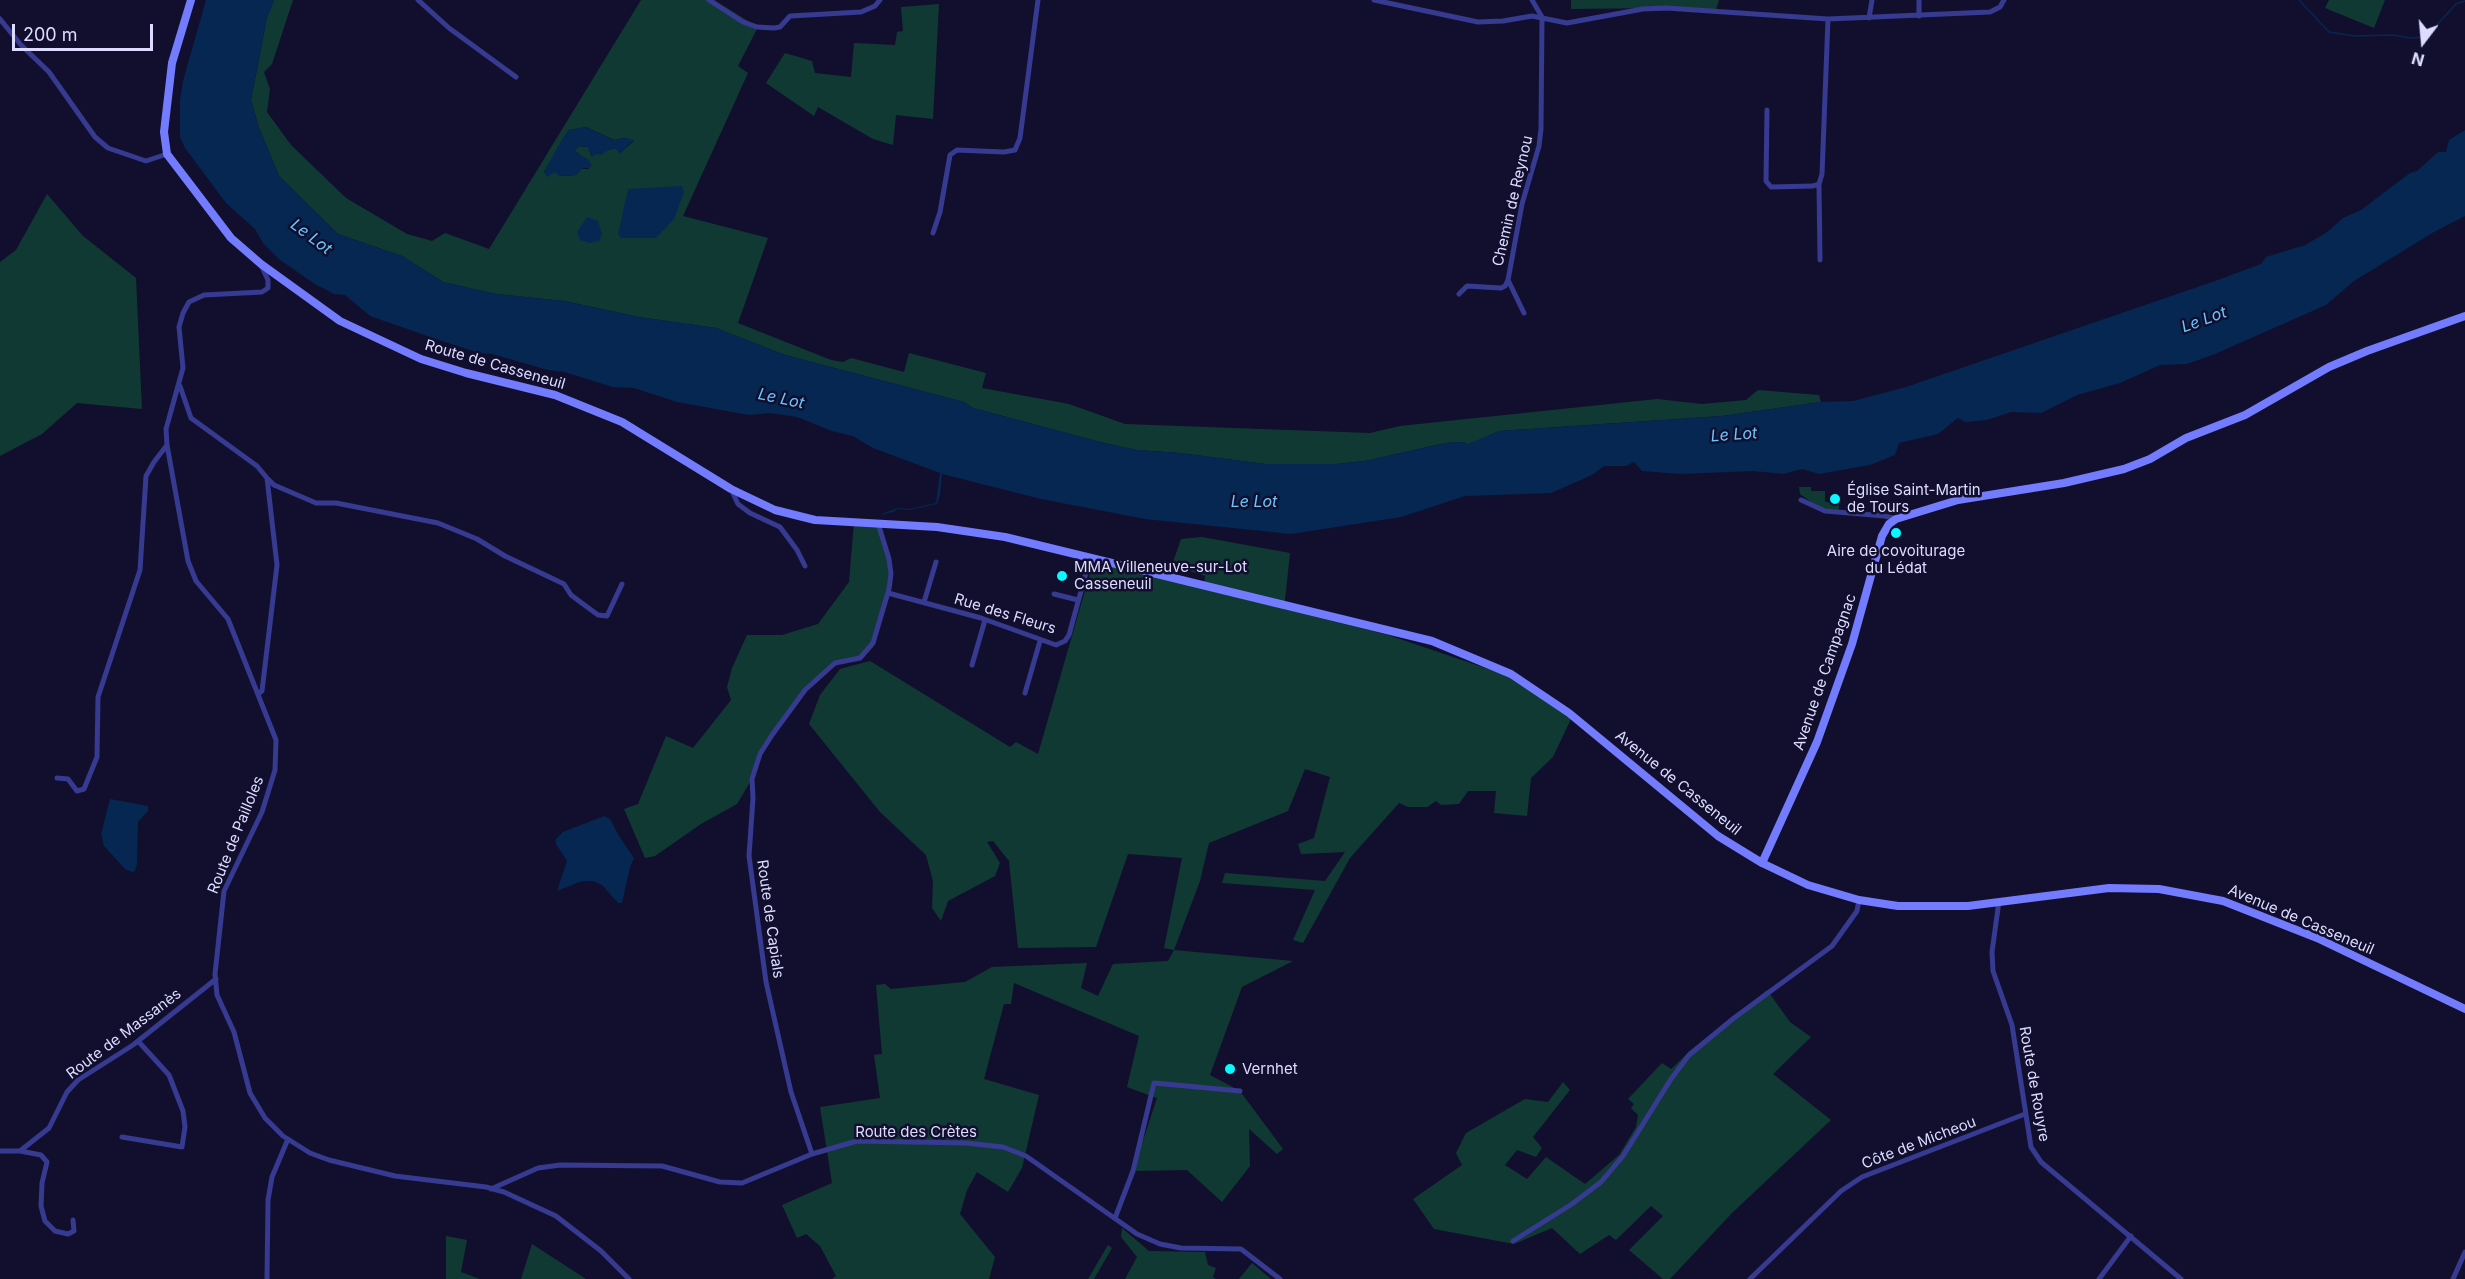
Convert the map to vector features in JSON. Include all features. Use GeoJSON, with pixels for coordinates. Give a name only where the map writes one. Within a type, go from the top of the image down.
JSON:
{"type":"FeatureCollection","features":[{"type":"Feature","properties":{"kind":"main road"},"geometry":{"type":"LineString","coordinates":[[167,154],[164,132],[172,63],[191,0]]}},
{"type":"Feature","properties":{"kind":"main road","name":"Route de Casseneuil"},"geometry":{"type":"LineString","coordinates":[[167,154],[231,238],[261,264],[340,321],[421,359],[466,374],[555,395],[622,422],[731,489],[775,510],[805,517],[878,523]]}},
{"type":"Feature","properties":{"kind":"main road"},"geometry":{"type":"LineString","coordinates":[[1896,519],[1958,500],[2064,483],[2124,469],[2150,459],[2186,438],[2244,415],[2329,367],[2465,316]]}},
{"type":"Feature","properties":{"kind":"main road","name":"Avenue de Campagnac"},"geometry":{"type":"LineString","coordinates":[[1762,863],[1817,742],[1852,645],[1882,536],[1889,524],[1896,519]]}},
{"type":"Feature","properties":{"kind":"main road","name":"Avenue de Casseneuil"},"geometry":{"type":"LineString","coordinates":[[878,523],[937,527],[1005,537],[1432,641],[1511,674],[1569,713],[1718,836],[1762,863],[1808,885],[1859,900],[1898,906],[1968,906],[2109,888],[2159,889],[2223,901],[2317,939],[2465,1009]]}},
{"type":"Feature","properties":{"kind":"street"},"geometry":{"type":"LineString","coordinates":[[418,0],[449,28],[516,77]]}},
{"type":"Feature","properties":{"kind":"street"},"geometry":{"type":"LineString","coordinates":[[709,0],[743,22],[757,27],[774,28],[780,27],[789,16],[861,12],[874,6],[880,0]]}},
{"type":"Feature","properties":{"kind":"street"},"geometry":{"type":"LineString","coordinates":[[933,233],[940,212],[950,155],[957,150],[1004,152],[1015,150],[1020,138],[1038,0]]}},
{"type":"Feature","properties":{"kind":"street"},"geometry":{"type":"LineString","coordinates":[[1374,0],[1478,22],[1542,17],[1567,23],[1643,9],[1666,8],[1828,19],[1919,16],[1990,12],[2000,7],[2004,0]]}},
{"type":"Feature","properties":{"kind":"street"},"geometry":{"type":"LineString","coordinates":[[1532,0],[1542,17]]}},
{"type":"Feature","properties":{"kind":"street"},"geometry":{"type":"LineString","coordinates":[[1869,18],[1872,0]]}},
{"type":"Feature","properties":{"kind":"street"},"geometry":{"type":"LineString","coordinates":[[1918,0],[1919,16]]}},
{"type":"Feature","properties":{"kind":"street","name":"Chemin de Reynou"},"geometry":{"type":"LineString","coordinates":[[1459,294],[1467,286],[1501,288],[1508,280],[1522,204],[1539,146],[1542,17]]}},
{"type":"Feature","properties":{"kind":"street"},"geometry":{"type":"LineString","coordinates":[[0,19],[21,45],[49,72],[94,137],[108,148],[146,161],[167,154]]}},
{"type":"Feature","properties":{"kind":"street"},"geometry":{"type":"LineString","coordinates":[[1820,260],[1819,184],[1822,174],[1828,19]]}},
{"type":"Feature","properties":{"kind":"street"},"geometry":{"type":"LineString","coordinates":[[1767,110],[1766,181],[1771,187],[1819,184]]}},
{"type":"Feature","properties":{"kind":"street","name":"Route de Pailloles"},"geometry":{"type":"LineString","coordinates":[[261,264],[268,280],[268,288],[262,292],[204,295],[189,302],[179,327],[183,368],[180,385],[166,429],[188,561],[196,581],[228,619],[276,741],[276,764],[262,812],[224,891],[216,979],[218,995],[234,1032],[250,1093],[265,1118],[288,1139],[310,1153],[340,1163],[395,1176],[491,1189],[531,1203],[556,1216],[601,1251],[629,1279]]}},
{"type":"Feature","properties":{"kind":"street"},"geometry":{"type":"LineString","coordinates":[[1508,280],[1524,313]]}},
{"type":"Feature","properties":{"kind":"street"},"geometry":{"type":"LineString","coordinates":[[180,385],[191,418],[257,466],[274,484],[315,503],[336,502],[438,523],[477,539],[505,556],[564,584],[571,595],[598,615],[607,616],[622,584]]}},
{"type":"Feature","properties":{"kind":"street"},"geometry":{"type":"LineString","coordinates":[[57,778],[68,779],[77,791],[84,789],[97,757],[98,697],[140,570],[146,476],[167,445]]}},
{"type":"Feature","properties":{"kind":"street"},"geometry":{"type":"LineString","coordinates":[[258,694],[262,691],[277,565],[267,478]]}},
{"type":"Feature","properties":{"kind":"street"},"geometry":{"type":"LineString","coordinates":[[731,489],[738,504],[750,513],[780,527],[797,550],[805,566]]}},
{"type":"Feature","properties":{"kind":"street"},"geometry":{"type":"LineString","coordinates":[[1801,500],[1825,511],[1896,519]]}},
{"type":"Feature","properties":{"kind":"street","name":"Route de Capials"},"geometry":{"type":"LineString","coordinates":[[812,1154],[791,1092],[766,982],[749,856],[752,778],[760,754],[805,690],[835,663],[860,658],[873,643],[888,593],[891,574],[878,523]]}},
{"type":"Feature","properties":{"kind":"street","name":"Rue des Fleurs"},"geometry":{"type":"LineString","coordinates":[[888,593],[986,620],[1056,645],[1065,641],[1069,635],[1090,558]]}},
{"type":"Feature","properties":{"kind":"street"},"geometry":{"type":"LineString","coordinates":[[924,602],[936,562]]}},
{"type":"Feature","properties":{"kind":"street"},"geometry":{"type":"LineString","coordinates":[[1054,594],[1078,600]]}},
{"type":"Feature","properties":{"kind":"street"},"geometry":{"type":"LineString","coordinates":[[972,665],[986,620]]}},
{"type":"Feature","properties":{"kind":"street"},"geometry":{"type":"LineString","coordinates":[[1025,693],[1040,641]]}},
{"type":"Feature","properties":{"kind":"street"},"geometry":{"type":"LineString","coordinates":[[1513,1241],[1572,1204],[1600,1182],[1623,1156],[1671,1078],[1689,1055],[1734,1018],[1832,946],[1857,911],[1859,900]]}},
{"type":"Feature","properties":{"kind":"street","name":"Route de Rouyre"},"geometry":{"type":"LineString","coordinates":[[1999,902],[1992,952],[1993,970],[2012,1025],[2031,1147],[2041,1162],[2181,1279]]}},
{"type":"Feature","properties":{"kind":"street","name":"Route de Massanès"},"geometry":{"type":"LineString","coordinates":[[20,1151],[49,1128],[68,1092],[78,1080],[138,1041],[216,979]]}},
{"type":"Feature","properties":{"kind":"street"},"geometry":{"type":"LineString","coordinates":[[122,1137],[182,1147],[183,1111],[169,1075],[138,1041]]}},
{"type":"Feature","properties":{"kind":"street"},"geometry":{"type":"LineString","coordinates":[[1115,1218],[1133,1171],[1154,1083],[1240,1091]]}},
{"type":"Feature","properties":{"kind":"street","name":"Côte de Micheou"},"geometry":{"type":"LineString","coordinates":[[1750,1279],[1841,1191],[1862,1178],[2025,1114]]}},
{"type":"Feature","properties":{"kind":"street"},"geometry":{"type":"LineString","coordinates":[[267,1279],[268,1200],[272,1177],[288,1139]]}},
{"type":"Feature","properties":{"kind":"street","name":"Route des Crètes"},"geometry":{"type":"LineString","coordinates":[[491,1189],[538,1168],[560,1165],[662,1166],[720,1182],[742,1183],[812,1154],[857,1141],[966,1143],[1004,1147],[1026,1156],[1137,1234],[1160,1244],[1181,1248],[1241,1249],[1280,1279]]}},
{"type":"Feature","properties":{"kind":"street"},"geometry":{"type":"LineString","coordinates":[[0,1151],[20,1151],[41,1155],[47,1162],[42,1183],[41,1206],[45,1221],[54,1231],[68,1234],[74,1232],[74,1220]]}},
{"type":"Feature","properties":{"kind":"street"},"geometry":{"type":"LineString","coordinates":[[2099,1279],[2131,1236]]}},
{"type":"Feature","properties":{"kind":"street"},"geometry":{"type":"LineString","coordinates":[[2452,1279],[2465,1252]]}},
{"type":"Feature","properties":{"kind":"green space"},"geometry":{"type":"Polygon","coordinates":[[[274,0],[293,0],[272,64],[264,72],[270,89],[267,112],[291,145],[346,198],[407,234],[432,241],[445,233],[489,249],[641,0],[714,0],[758,27],[738,66],[748,73],[683,216],[768,238],[738,323],[831,360],[843,362],[851,358],[904,372],[909,353],[986,373],[982,388],[1069,404],[1125,424],[1370,433],[1400,426],[1657,399],[1702,404],[1746,400],[1758,390],[1819,395],[1821,402],[1722,416],[1499,431],[1468,445],[1464,442],[1445,443],[1365,461],[1336,464],[1265,464],[1137,450],[1104,443],[973,408],[964,402],[785,355],[716,328],[639,317],[564,301],[496,294],[443,282],[402,256],[338,234],[279,176],[259,128],[251,100],[267,17],[274,0]],[[586,127],[569,130],[544,172],[555,172],[563,176],[576,175],[581,169],[589,169],[574,151],[579,146],[588,147],[592,157],[596,153],[616,148],[620,153],[634,141],[624,138],[614,140],[586,127]]]}},
{"type":"Feature","properties":{"kind":"green space"},"geometry":{"type":"Polygon","coordinates":[[[1571,0],[1719,0],[1715,13],[1662,8],[1571,9],[1571,0]]]}},
{"type":"Feature","properties":{"kind":"green space"},"geometry":{"type":"Polygon","coordinates":[[[2329,0],[2385,0],[2374,28],[2325,8],[2329,0]]]}},
{"type":"Feature","properties":{"kind":"green space"},"geometry":{"type":"Polygon","coordinates":[[[939,4],[933,119],[896,115],[893,145],[873,139],[818,107],[814,116],[766,83],[785,53],[812,61],[815,73],[851,77],[854,43],[895,45],[897,32],[903,31],[901,7],[939,4]]]}},
{"type":"Feature","properties":{"kind":"green space"},"geometry":{"type":"Polygon","coordinates":[[[47,194],[83,236],[136,278],[142,409],[77,403],[42,434],[0,456],[0,262],[16,250],[47,194]]]}},
{"type":"Feature","properties":{"kind":"green space"},"geometry":{"type":"Polygon","coordinates":[[[1799,487],[1811,487],[1811,491],[1825,491],[1825,502],[1839,502],[1839,510],[1824,509],[1811,502],[1800,494],[1799,487]]]}},
{"type":"Feature","properties":{"kind":"green space"},"geometry":{"type":"Polygon","coordinates":[[[854,522],[878,523],[891,574],[873,643],[860,658],[835,663],[805,690],[760,754],[752,779],[737,804],[701,824],[655,856],[645,858],[624,809],[638,804],[666,736],[693,748],[731,700],[727,687],[732,668],[747,635],[782,635],[818,624],[849,582],[854,522]]]}},
{"type":"Feature","properties":{"kind":"green space"},"geometry":{"type":"Polygon","coordinates":[[[1202,537],[1290,553],[1284,609],[1388,635],[1509,676],[1571,719],[1553,757],[1531,778],[1527,816],[1494,813],[1496,791],[1468,791],[1459,804],[1441,805],[1436,801],[1427,807],[1408,807],[1399,803],[1350,858],[1303,943],[1293,940],[1315,890],[1222,883],[1225,873],[1325,881],[1345,852],[1301,854],[1298,844],[1314,838],[1330,777],[1305,769],[1288,811],[1209,843],[1200,881],[1174,950],[1164,948],[1182,858],[1128,854],[1096,947],[1018,948],[1009,861],[993,841],[987,842],[1000,863],[995,876],[948,901],[941,921],[932,908],[933,881],[926,855],[880,812],[809,724],[820,695],[840,669],[870,661],[1010,747],[1016,742],[1038,754],[1093,563],[1204,588],[1205,576],[1172,565],[1181,539],[1202,537]]]}},
{"type":"Feature","properties":{"kind":"green space"},"geometry":{"type":"Polygon","coordinates":[[[1174,950],[1293,961],[1242,987],[1210,1075],[1240,1091],[1283,1149],[1277,1154],[1249,1129],[1250,1166],[1222,1202],[1187,1170],[1133,1171],[1157,1098],[1127,1087],[1139,1036],[1014,983],[1011,1004],[1004,1004],[984,1079],[1039,1095],[1022,1168],[1008,1192],[977,1172],[967,1190],[960,1214],[995,1257],[989,1279],[832,1279],[836,1276],[820,1246],[806,1234],[797,1238],[782,1205],[832,1183],[820,1107],[880,1098],[874,1055],[882,1054],[876,985],[885,984],[891,989],[965,982],[992,967],[1087,963],[1081,988],[1098,996],[1113,964],[1168,961],[1174,950]]]}},
{"type":"Feature","properties":{"kind":"green space"},"geometry":{"type":"Polygon","coordinates":[[[1767,990],[1790,1022],[1811,1037],[1773,1074],[1831,1120],[1732,1213],[1670,1279],[1663,1279],[1629,1250],[1663,1216],[1651,1206],[1616,1240],[1609,1235],[1580,1254],[1552,1228],[1514,1244],[1434,1229],[1413,1199],[1462,1165],[1456,1153],[1466,1133],[1525,1099],[1548,1102],[1563,1082],[1570,1090],[1533,1137],[1542,1148],[1536,1157],[1517,1150],[1505,1165],[1527,1179],[1546,1157],[1585,1184],[1619,1155],[1636,1127],[1638,1115],[1631,1108],[1634,1104],[1628,1099],[1662,1063],[1671,1069],[1690,1051],[1767,990]]]}},
{"type":"Feature","properties":{"kind":"green space"},"geometry":{"type":"Polygon","coordinates":[[[1122,1228],[1149,1251],[1205,1252],[1208,1265],[1216,1268],[1213,1277],[1216,1279],[1125,1279],[1137,1257],[1121,1237],[1122,1228]]]}},
{"type":"Feature","properties":{"kind":"green space"},"geometry":{"type":"Polygon","coordinates":[[[446,1236],[467,1240],[461,1272],[480,1279],[446,1279],[446,1236]]]}},
{"type":"Feature","properties":{"kind":"green space"},"geometry":{"type":"Polygon","coordinates":[[[532,1244],[586,1279],[521,1279],[532,1244]]]}},
{"type":"Feature","properties":{"kind":"green space"},"geometry":{"type":"Polygon","coordinates":[[[1108,1245],[1112,1248],[1094,1279],[1088,1279],[1108,1245]]]}},
{"type":"Feature","properties":{"kind":"green space"},"geometry":{"type":"Polygon","coordinates":[[[1252,1263],[1271,1279],[1239,1279],[1252,1263]]]}},
{"type":"Feature","properties":{"kind":"water","name":"Le Lot"},"geometry":{"type":"Polygon","coordinates":[[[206,0],[274,0],[267,17],[251,100],[259,128],[279,176],[338,234],[402,256],[443,282],[496,294],[564,301],[639,317],[716,328],[785,355],[964,402],[973,408],[1104,443],[1137,450],[1265,464],[1336,464],[1365,461],[1445,443],[1464,442],[1468,444],[1499,431],[1722,416],[1821,402],[1853,401],[1906,387],[2215,281],[2261,264],[2266,257],[2305,245],[2326,233],[2343,218],[2361,210],[2410,173],[2417,171],[2438,152],[2446,152],[2449,140],[2465,130],[2465,216],[2434,232],[2354,281],[2326,305],[2215,354],[2187,364],[2160,365],[2120,383],[2077,395],[2041,413],[2011,412],[1987,420],[1965,422],[1958,418],[1938,434],[1899,443],[1895,455],[1870,465],[1819,474],[1802,469],[1783,474],[1754,471],[1680,474],[1642,471],[1634,462],[1626,466],[1604,466],[1592,475],[1551,493],[1465,496],[1401,517],[1291,534],[1145,519],[1041,499],[942,474],[937,504],[910,510],[898,509],[880,517],[884,513],[898,508],[910,509],[936,503],[940,473],[873,448],[853,436],[832,431],[797,417],[771,413],[749,415],[677,402],[634,388],[613,387],[564,372],[548,370],[492,354],[479,353],[370,316],[345,295],[334,294],[315,284],[280,260],[263,243],[255,229],[226,203],[185,148],[180,137],[180,100],[183,81],[206,0]]]}},
{"type":"Feature","properties":{"kind":"water"},"geometry":{"type":"Polygon","coordinates":[[[586,127],[613,140],[626,138],[634,140],[619,154],[616,148],[592,157],[588,147],[579,146],[574,151],[589,160],[592,167],[581,169],[576,175],[559,176],[555,172],[547,177],[544,172],[564,136],[569,130],[586,127]]]}},
{"type":"Feature","properties":{"kind":"water"},"geometry":{"type":"Polygon","coordinates":[[[682,186],[684,192],[674,219],[656,238],[621,238],[618,234],[628,189],[682,186]]]}},
{"type":"Feature","properties":{"kind":"water"},"geometry":{"type":"Polygon","coordinates":[[[587,217],[598,221],[602,234],[599,241],[590,243],[580,240],[577,232],[587,217]]]}},
{"type":"Feature","properties":{"kind":"water"},"geometry":{"type":"Polygon","coordinates":[[[110,799],[148,806],[148,811],[138,822],[137,864],[135,871],[132,872],[125,869],[104,846],[101,834],[110,799]]]}},
{"type":"Feature","properties":{"kind":"water"},"geometry":{"type":"Polygon","coordinates":[[[604,816],[610,819],[634,858],[622,903],[618,903],[602,885],[593,881],[582,881],[557,891],[567,861],[556,844],[556,839],[563,832],[604,816]]]}},
{"type":"Feature","properties":{"kind":"waterway"},"geometry":{"type":"LineString","coordinates":[[2299,0],[2329,32],[2355,36],[2393,35],[2410,38],[2426,37],[2456,4],[2465,1]]}},
{"type":"Feature","properties":{"kind":"place","name":"Église Saint-Martin de Tours"},"geometry":{"type":"Point","coordinates":[1835,499]}},
{"type":"Feature","properties":{"kind":"place","name":"Aire de covoiturage du Lédat"},"geometry":{"type":"Point","coordinates":[1896,533]}},
{"type":"Feature","properties":{"kind":"place","name":"MMA Villeneuve-sur-Lot Casseneuil"},"geometry":{"type":"Point","coordinates":[1062,576]}},
{"type":"Feature","properties":{"kind":"place","name":"Vernhet"},"geometry":{"type":"Point","coordinates":[1230,1069]}}]}
